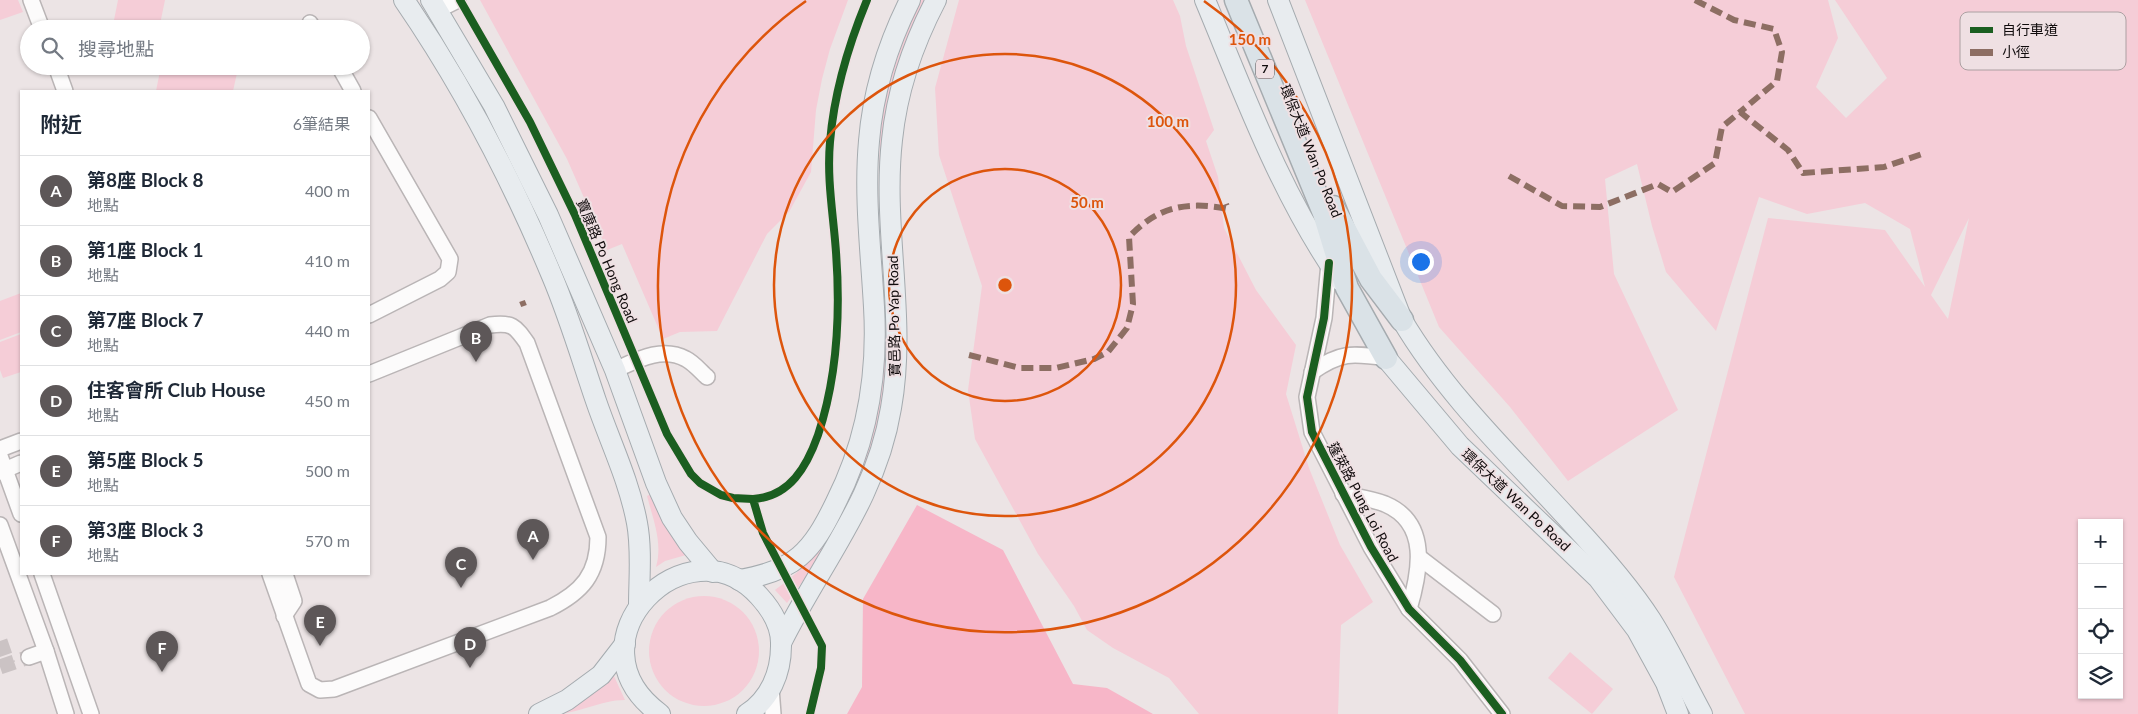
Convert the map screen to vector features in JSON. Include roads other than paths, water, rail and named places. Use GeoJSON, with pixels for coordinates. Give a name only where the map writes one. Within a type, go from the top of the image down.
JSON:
{"type":"FeatureCollection","features":[{"type":"Feature","properties":{"kind":"highway","name":"環保大道 Wan Po Road"},"geometry":{"type":"LineString","coordinates":[[1236,0],[1299,136],[1359,258],[1371,279],[1402,320]]}},
{"type":"Feature","properties":{"kind":"highway","name":"環保大道 Wan Po Road"},"geometry":{"type":"LineString","coordinates":[[1250,0],[1299,136],[1347,288],[1386,358]]}},
{"type":"Feature","properties":{"kind":"main road"},"geometry":{"type":"LineString","coordinates":[[404,0],[446,64],[476,116],[525,214],[553,278],[604,426],[631,492],[638,525],[638,606]]}},
{"type":"Feature","properties":{"kind":"main road","name":"寶邑路 Po Yap Road"},"geometry":{"type":"LineString","coordinates":[[739,580],[780,570],[803,553],[829,517],[858,447],[870,403],[874,357],[874,309],[867,193],[869,140],[880,75],[891,43],[910,0]]}},
{"type":"Feature","properties":{"kind":"main road","name":"寶邑路 Po Yap Road"},"geometry":{"type":"LineString","coordinates":[[781,642],[798,608],[859,507],[874,474],[887,430],[895,383],[897,348],[890,190],[891,141],[907,65],[936,0]]}},
{"type":"Feature","properties":{"kind":"main road","name":"環保大道 Wan Po Road"},"geometry":{"type":"LineString","coordinates":[[1205,0],[1268,153],[1329,263],[1347,288]]}},
{"type":"Feature","properties":{"kind":"main road","name":"環保大道 Wan Po Road"},"geometry":{"type":"LineString","coordinates":[[1278,0],[1402,320],[1421,353],[1535,486],[1572,523],[1628,590],[1651,620],[1702,714]]}},
{"type":"Feature","properties":{"kind":"main road"},"geometry":{"type":"LineString","coordinates":[[435,5],[464,53],[522,160],[548,214],[615,370],[656,483],[672,518],[688,542],[713,572]]}},
{"type":"Feature","properties":{"kind":"main road","name":"環保大道 Wan Po Road"},"geometry":{"type":"LineString","coordinates":[[1386,358],[1460,446],[1598,578],[1637,630],[1666,684],[1678,714]]}},
{"type":"Feature","properties":{"kind":"main road","name":"寶邑路 Po Yap Road"},"geometry":{"type":"LineString","coordinates":[[660,714],[643,700],[635,687],[625,659],[625,644],[632,617],[638,606],[653,590],[671,578],[691,573],[713,572],[739,580],[755,591],[768,606],[777,624],[781,642],[778,674],[771,688],[756,707],[747,714]]}},
{"type":"Feature","properties":{"kind":"main road","name":"寶邑路 Po Yap Road"},"geometry":{"type":"LineString","coordinates":[[539,714],[567,700],[601,674],[625,644]]}},
{"type":"Feature","properties":{"kind":"street"},"geometry":{"type":"LineString","coordinates":[[31,0],[39,20]]}},
{"type":"Feature","properties":{"kind":"street"},"geometry":{"type":"LineString","coordinates":[[435,5],[458,0]]}},
{"type":"Feature","properties":{"kind":"street"},"geometry":{"type":"LineString","coordinates":[[59,75],[65,90]]}},
{"type":"Feature","properties":{"kind":"street"},"geometry":{"type":"LineString","coordinates":[[344,75],[353,90]]}},
{"type":"Feature","properties":{"kind":"street"},"geometry":{"type":"LineString","coordinates":[[370,120],[450,259],[448,272],[440,279],[370,314]]}},
{"type":"Feature","properties":{"kind":"street","name":"蓬萊路 Pung Loi Road"},"geometry":{"type":"LineString","coordinates":[[1329,263],[1324,318],[1307,397],[1309,420],[1317,442],[1371,547],[1409,610],[1460,660],[1502,714]]}},
{"type":"Feature","properties":{"kind":"street"},"geometry":{"type":"LineString","coordinates":[[270,575],[309,684],[320,690],[334,689],[550,608],[569,598],[583,585],[592,571],[598,555],[598,537],[527,343],[517,329],[506,323],[490,325],[370,374]]}},
{"type":"Feature","properties":{"kind":"street"},"geometry":{"type":"LineString","coordinates":[[615,370],[645,356],[666,355],[686,359],[707,377]]}},
{"type":"Feature","properties":{"kind":"street"},"geometry":{"type":"LineString","coordinates":[[1312,372],[1338,356],[1359,355],[1386,358]]}},
{"type":"Feature","properties":{"kind":"street"},"geometry":{"type":"LineString","coordinates":[[0,449],[20,441]]}},
{"type":"Feature","properties":{"kind":"street"},"geometry":{"type":"LineString","coordinates":[[20,463],[2,466],[20,511]]}},
{"type":"Feature","properties":{"kind":"street","name":"蓬萊路 Pung Loi Road"},"geometry":{"type":"LineString","coordinates":[[1343,494],[1384,504],[1397,510],[1410,522],[1420,548],[1420,558],[1418,581],[1409,610]]}},
{"type":"Feature","properties":{"kind":"street"},"geometry":{"type":"LineString","coordinates":[[0,525],[46,652],[66,714]]}},
{"type":"Feature","properties":{"kind":"street"},"geometry":{"type":"LineString","coordinates":[[1420,558],[1493,614]]}},
{"type":"Feature","properties":{"kind":"street"},"geometry":{"type":"LineString","coordinates":[[42,575],[91,714]]}},
{"type":"Feature","properties":{"kind":"street"},"geometry":{"type":"LineString","coordinates":[[284,616],[294,600],[285,575]]}},
{"type":"Feature","properties":{"kind":"street"},"geometry":{"type":"LineString","coordinates":[[29,657],[46,652]]}},
{"type":"Feature","properties":{"kind":"street"},"geometry":{"type":"LineString","coordinates":[[771,688],[773,714]]}},
{"type":"Feature","properties":{"kind":"tunnel"},"geometry":{"type":"LineString","coordinates":[[0,641],[8,664]]}},
{"type":"Feature","properties":{"kind":"tunnel"},"geometry":{"type":"LineString","coordinates":[[0,667],[29,657]]}},
{"type":"Feature","properties":{"kind":"place","name":"第1座 Block 1"},"geometry":{"type":"Point","coordinates":[476,362]}},
{"type":"Feature","properties":{"kind":"place","name":"第8座 Block 8"},"geometry":{"type":"Point","coordinates":[533,560]}},
{"type":"Feature","properties":{"kind":"place","name":"第7座 Block 7"},"geometry":{"type":"Point","coordinates":[461,588]}},
{"type":"Feature","properties":{"kind":"place","name":"第5座 Block 5"},"geometry":{"type":"Point","coordinates":[320,646]}},
{"type":"Feature","properties":{"kind":"place","name":"住客會所 Club House"},"geometry":{"type":"Point","coordinates":[470,668]}},
{"type":"Feature","properties":{"kind":"place","name":"第3座 Block 3"},"geometry":{"type":"Point","coordinates":[162,672]}}]}
